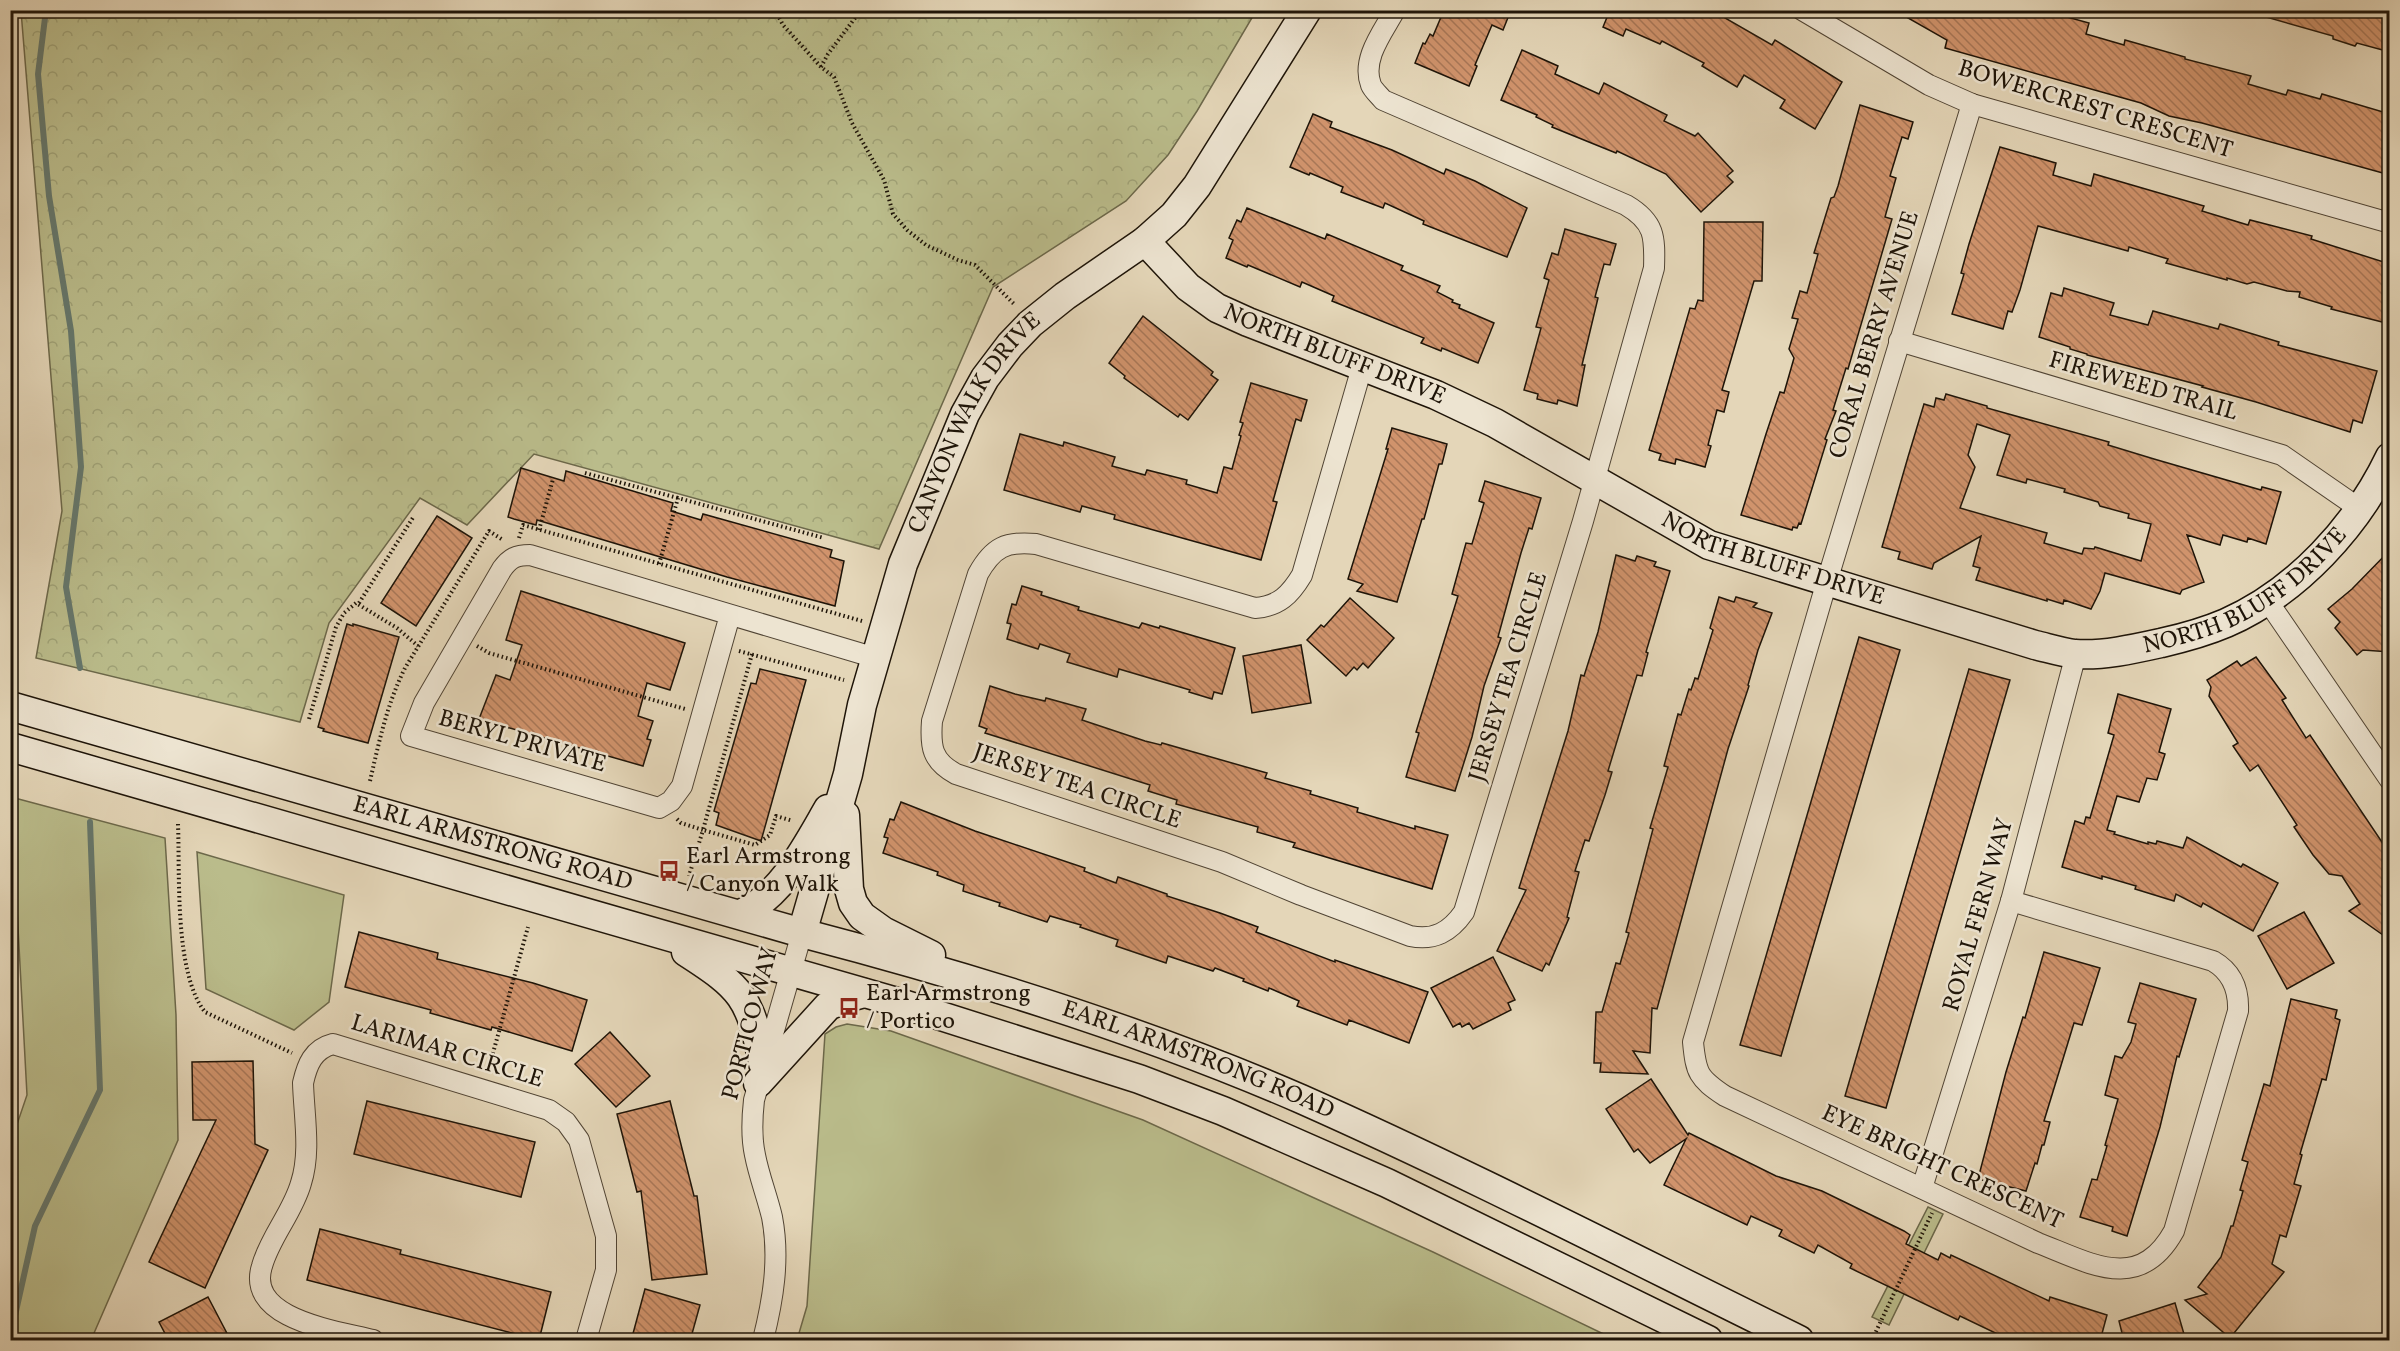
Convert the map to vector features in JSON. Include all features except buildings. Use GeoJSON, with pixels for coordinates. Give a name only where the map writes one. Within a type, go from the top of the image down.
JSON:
{"type":"FeatureCollection","features":[{"type":"Feature","properties":{"kind":"main road","name":"CANYON WALK DRIVE"},"geometry":{"type":"LineString","coordinates":[[802,933],[848,774],[862,705],[903,564],[965,414],[985,378],[1010,345],[1030,324],[1065,296],[1145,241],[1174,215],[1197,186],[1307,10]]}},
{"type":"Feature","properties":{"kind":"main road","name":"NORTH BLUFF DRIVE"},"geometry":{"type":"LineString","coordinates":[[1145,241],[1204,301],[1248,322],[1436,395],[1495,423],[1709,545],[2035,645],[2076,654],[2134,649],[2186,637],[2226,623],[2267,600],[2318,557],[2341,534],[2360,509],[2390,457]]}},
{"type":"Feature","properties":{"kind":"main road","name":"EARL ARMSTRONG ROAD"},"geometry":{"type":"LineString","coordinates":[[10,706],[802,933],[925,966],[1148,1038],[1300,1099],[1398,1144],[1799,1341]]}},
{"type":"Feature","properties":{"kind":"main road","name":"EARL ARMSTRONG ROAD"},"geometry":{"type":"LineString","coordinates":[[10,747],[790,971],[1066,1054],[1223,1111],[1387,1183],[1708,1341]]}},
{"type":"Feature","properties":{"kind":"main road"},"geometry":{"type":"LineString","coordinates":[[741,914],[769,896],[785,877],[848,774]]}},
{"type":"Feature","properties":{"kind":"main road"},"geometry":{"type":"LineString","coordinates":[[848,774],[844,826],[849,889],[862,916],[883,931],[1004,991]]}},
{"type":"Feature","properties":{"kind":"main road"},"geometry":{"type":"LineString","coordinates":[[659,934],[719,973],[736,990],[753,1018],[760,1073]]}},
{"type":"Feature","properties":{"kind":"main road"},"geometry":{"type":"LineString","coordinates":[[760,1073],[828,1006],[864,993]]}},
{"type":"Feature","properties":{"kind":"street"},"geometry":{"type":"LineString","coordinates":[[1395,10],[1372,51],[1369,70],[1371,86],[1383,100],[1626,205],[1645,217],[1653,232],[1654,268],[1594,481]]}},
{"type":"Feature","properties":{"kind":"street","name":"BOWERCREST CRESCENT"},"geometry":{"type":"LineString","coordinates":[[1802,10],[1929,85],[1972,104],[2390,223]]}},
{"type":"Feature","properties":{"kind":"street","name":"CORAL BERRY AVENUE"},"geometry":{"type":"LineString","coordinates":[[1827,581],[1972,104]]}},
{"type":"Feature","properties":{"kind":"street","name":"FIREWEED TRAIL"},"geometry":{"type":"LineString","coordinates":[[1899,341],[2282,455],[2360,509]]}},
{"type":"Feature","properties":{"kind":"street","name":"JERSEY TEA CIRCLE"},"geometry":{"type":"LineString","coordinates":[[1362,367],[1302,575],[1288,595],[1268,607],[1255,608],[1036,544],[1017,542],[1003,546],[987,557],[978,574],[932,721],[930,741],[938,760],[956,774],[1222,862],[1300,895],[1410,936],[1433,938],[1458,920],[1468,903],[1594,481]]}},
{"type":"Feature","properties":{"kind":"street"},"geometry":{"type":"LineString","coordinates":[[517,553],[876,658]]}},
{"type":"Feature","properties":{"kind":"street","name":"BERYL PRIVATE"},"geometry":{"type":"LineString","coordinates":[[517,553],[502,570],[424,703],[411,736],[656,808],[664,806]]}},
{"type":"Feature","properties":{"kind":"street","name":"EYE BRIGHT CRESCENT"},"geometry":{"type":"LineString","coordinates":[[1827,581],[1693,1042],[1695,1067],[1707,1084],[1725,1096],[2038,1243],[2090,1263],[2127,1269],[2152,1259],[2166,1245],[2174,1231],[2238,1011],[2237,989],[2231,977],[2213,961],[2011,901]]}},
{"type":"Feature","properties":{"kind":"street"},"geometry":{"type":"LineString","coordinates":[[2267,600],[2390,780]]}},
{"type":"Feature","properties":{"kind":"street"},"geometry":{"type":"LineString","coordinates":[[664,806],[678,794],[682,786],[730,615]]}},
{"type":"Feature","properties":{"kind":"street","name":"ROYAL FERN WAY"},"geometry":{"type":"LineString","coordinates":[[1931,1192],[2076,654]]}},
{"type":"Feature","properties":{"kind":"street","name":"PORTICO WAY"},"geometry":{"type":"LineString","coordinates":[[763,1341],[776,1268],[771,1217],[753,1141],[754,1100],[802,933]]}},
{"type":"Feature","properties":{"kind":"street","name":"LARIMAR CIRCLE"},"geometry":{"type":"LineString","coordinates":[[374,1341],[289,1317],[272,1304],[260,1286],[262,1265],[301,1185],[307,1162],[303,1083],[309,1062],[319,1049],[333,1044],[549,1110],[566,1122],[579,1140],[606,1236],[606,1270],[586,1341]]}},
{"type":"Feature","properties":{"kind":"path"},"geometry":{"type":"LineString","coordinates":[[774,10],[783,25],[821,67],[834,77],[852,123],[884,180],[893,214],[907,230],[926,245],[975,265],[1014,304]]}},
{"type":"Feature","properties":{"kind":"path"},"geometry":{"type":"LineString","coordinates":[[821,67],[861,10]]}},
{"type":"Feature","properties":{"kind":"path"},"geometry":{"type":"LineString","coordinates":[[585,473],[824,538]]}},
{"type":"Feature","properties":{"kind":"path"},"geometry":{"type":"LineString","coordinates":[[539,530],[553,479]]}},
{"type":"Feature","properties":{"kind":"path"},"geometry":{"type":"LineString","coordinates":[[660,564],[678,498]]}},
{"type":"Feature","properties":{"kind":"path"},"geometry":{"type":"LineString","coordinates":[[309,719],[336,627],[344,613],[359,603],[414,516]]}},
{"type":"Feature","properties":{"kind":"path"},"geometry":{"type":"LineString","coordinates":[[370,781],[394,692],[418,646],[489,531],[517,553],[523,525],[862,621]]}},
{"type":"Feature","properties":{"kind":"path"},"geometry":{"type":"LineString","coordinates":[[359,603],[397,628],[418,646]]}},
{"type":"Feature","properties":{"kind":"path"},"geometry":{"type":"LineString","coordinates":[[464,638],[489,653],[702,714]]}},
{"type":"Feature","properties":{"kind":"path"},"geometry":{"type":"LineString","coordinates":[[721,646],[845,680]]}},
{"type":"Feature","properties":{"kind":"path"},"geometry":{"type":"LineString","coordinates":[[688,876],[752,654]]}},
{"type":"Feature","properties":{"kind":"path"},"geometry":{"type":"LineString","coordinates":[[664,806],[681,823],[755,845],[770,835],[776,816],[796,821]]}},
{"type":"Feature","properties":{"kind":"path"},"geometry":{"type":"LineString","coordinates":[[178,824],[182,937],[188,974],[199,1004],[205,1012],[292,1053]]}},
{"type":"Feature","properties":{"kind":"path"},"geometry":{"type":"LineString","coordinates":[[484,1089],[528,927]]}},
{"type":"Feature","properties":{"kind":"path"},"geometry":{"type":"LineString","coordinates":[[1872,1341],[1931,1192]]}},
{"type":"Feature","properties":{"kind":"green space"},"geometry":{"type":"Polygon","coordinates":[[[21,10],[1256,11],[1197,111],[1168,155],[1126,201],[993,287],[879,549],[534,454],[467,525],[420,498],[329,623],[300,722],[36,658],[62,511],[21,10]]]}},
{"type":"Feature","properties":{"kind":"green space"},"geometry":{"type":"Polygon","coordinates":[[[11,797],[165,838],[176,1015],[178,1140],[91,1340],[11,1340],[11,1142],[27,1095],[11,797]]]}},
{"type":"Feature","properties":{"kind":"green space"},"geometry":{"type":"Polygon","coordinates":[[[197,852],[344,895],[329,1002],[294,1030],[206,989],[197,852]]]}},
{"type":"Feature","properties":{"kind":"green space"},"geometry":{"type":"Polygon","coordinates":[[[847,1024],[891,1031],[1143,1120],[1433,1252],[1616,1340],[797,1340],[807,1306],[825,1034],[836,1027],[847,1024]]]}},
{"type":"Feature","properties":{"kind":"green space"},"geometry":{"type":"Polygon","coordinates":[[[1928,1207],[1943,1214],[1889,1325],[1872,1317],[1928,1207]]]}},
{"type":"Feature","properties":{"kind":"waterway"},"geometry":{"type":"LineString","coordinates":[[46,10],[38,74],[49,196],[71,331],[81,467],[66,587],[80,668]]}},
{"type":"Feature","properties":{"kind":"waterway"},"geometry":{"type":"LineString","coordinates":[[10,1338],[35,1226],[100,1090],[90,822]]}},
{"type":"Feature","properties":{"kind":"place","name":"Earl Armstrong / Canyon Walk"},"geometry":{"type":"Point","coordinates":[669,871]}},
{"type":"Feature","properties":{"kind":"place","name":"Earl Armstrong / Portico"},"geometry":{"type":"Point","coordinates":[849,1008]}}]}
